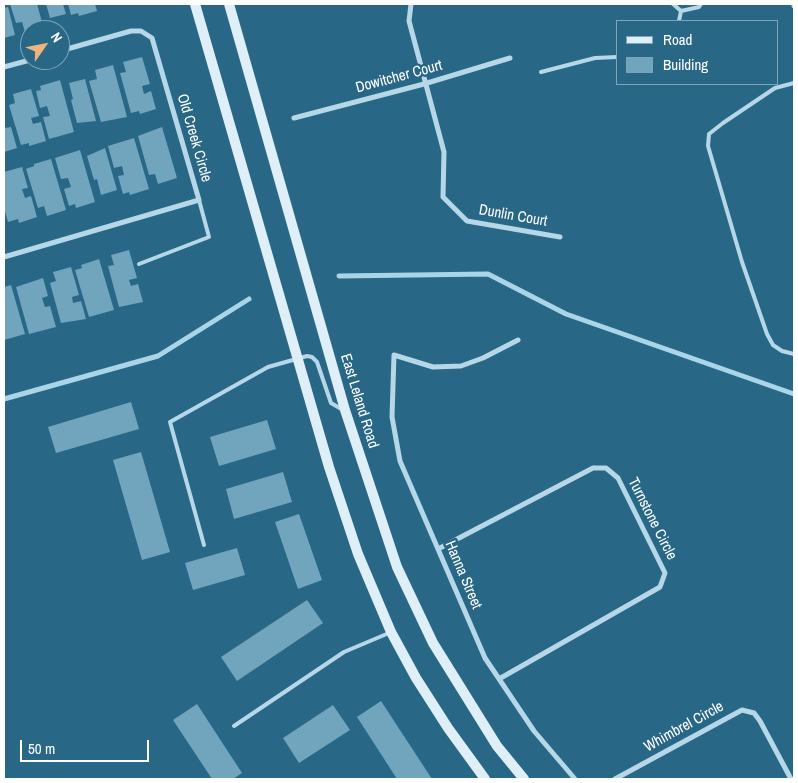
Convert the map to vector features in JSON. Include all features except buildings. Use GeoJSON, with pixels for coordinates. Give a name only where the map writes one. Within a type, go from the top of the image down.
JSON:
{"type":"FeatureCollection","features":[{"type":"Feature","properties":{"kind":"main road"},"geometry":{"type":"LineString","coordinates":[[195,4],[347,525],[391,632],[432,704],[485,779]]}},
{"type":"Feature","properties":{"kind":"main road","name":"East Leland Road"},"geometry":{"type":"LineString","coordinates":[[229,4],[345,410],[397,567],[433,643],[497,746],[524,779]]}},
{"type":"Feature","properties":{"kind":"street"},"geometry":{"type":"LineString","coordinates":[[411,4],[409,21],[424,84]]}},
{"type":"Feature","properties":{"kind":"street","name":"Old Creek Circle"},"geometry":{"type":"LineString","coordinates":[[4,257],[199,200],[157,51],[148,35],[141,31],[132,31],[70,48]]}},
{"type":"Feature","properties":{"kind":"street","name":"Dowitcher Court"},"geometry":{"type":"LineString","coordinates":[[294,118],[424,84],[510,58]]}},
{"type":"Feature","properties":{"kind":"street"},"geometry":{"type":"LineString","coordinates":[[4,67],[20,63]]}},
{"type":"Feature","properties":{"kind":"street","name":"Dunlin Court"},"geometry":{"type":"LineString","coordinates":[[424,84],[444,152],[443,197],[467,221],[560,237]]}},
{"type":"Feature","properties":{"kind":"street","name":"Hanna Street"},"geometry":{"type":"LineString","coordinates":[[518,340],[483,358],[461,366],[433,367],[394,355],[392,417],[400,461],[485,658],[534,731],[575,779]]}},
{"type":"Feature","properties":{"kind":"street","name":"Turnstone Circle"},"geometry":{"type":"LineString","coordinates":[[438,549],[593,468],[606,468],[618,478],[665,572],[660,587],[499,679]]}},
{"type":"Feature","properties":{"kind":"street","name":"Whimbrel Circle"},"geometry":{"type":"LineString","coordinates":[[615,779],[742,710],[754,713],[760,721],[791,779]]}},
{"type":"Feature","properties":{"kind":"lane"},"geometry":{"type":"LineString","coordinates":[[673,4],[681,11]]}},
{"type":"Feature","properties":{"kind":"lane"},"geometry":{"type":"LineString","coordinates":[[681,11],[701,4]]}},
{"type":"Feature","properties":{"kind":"lane"},"geometry":{"type":"LineString","coordinates":[[679,20],[681,11]]}},
{"type":"Feature","properties":{"kind":"lane"},"geometry":{"type":"LineString","coordinates":[[542,72],[595,58],[616,56]]}},
{"type":"Feature","properties":{"kind":"lane"},"geometry":{"type":"LineString","coordinates":[[794,83],[775,88],[723,123],[709,134],[708,146],[742,262],[767,334],[773,345],[782,351],[794,354]]}},
{"type":"Feature","properties":{"kind":"lane"},"geometry":{"type":"LineString","coordinates":[[139,264],[209,237],[199,200]]}},
{"type":"Feature","properties":{"kind":"lane"},"geometry":{"type":"LineString","coordinates":[[204,545],[170,422],[268,367],[308,356],[314,359],[329,400],[334,406],[345,410]]}},
{"type":"Feature","properties":{"kind":"lane"},"geometry":{"type":"LineString","coordinates":[[234,726],[344,652],[391,632]]}},
{"type":"Feature","properties":{"kind":"waterway"},"geometry":{"type":"LineString","coordinates":[[339,276],[488,274],[566,314],[794,394]]}},
{"type":"Feature","properties":{"kind":"waterway"},"geometry":{"type":"LineString","coordinates":[[4,399],[158,356],[249,299]]}}]}
